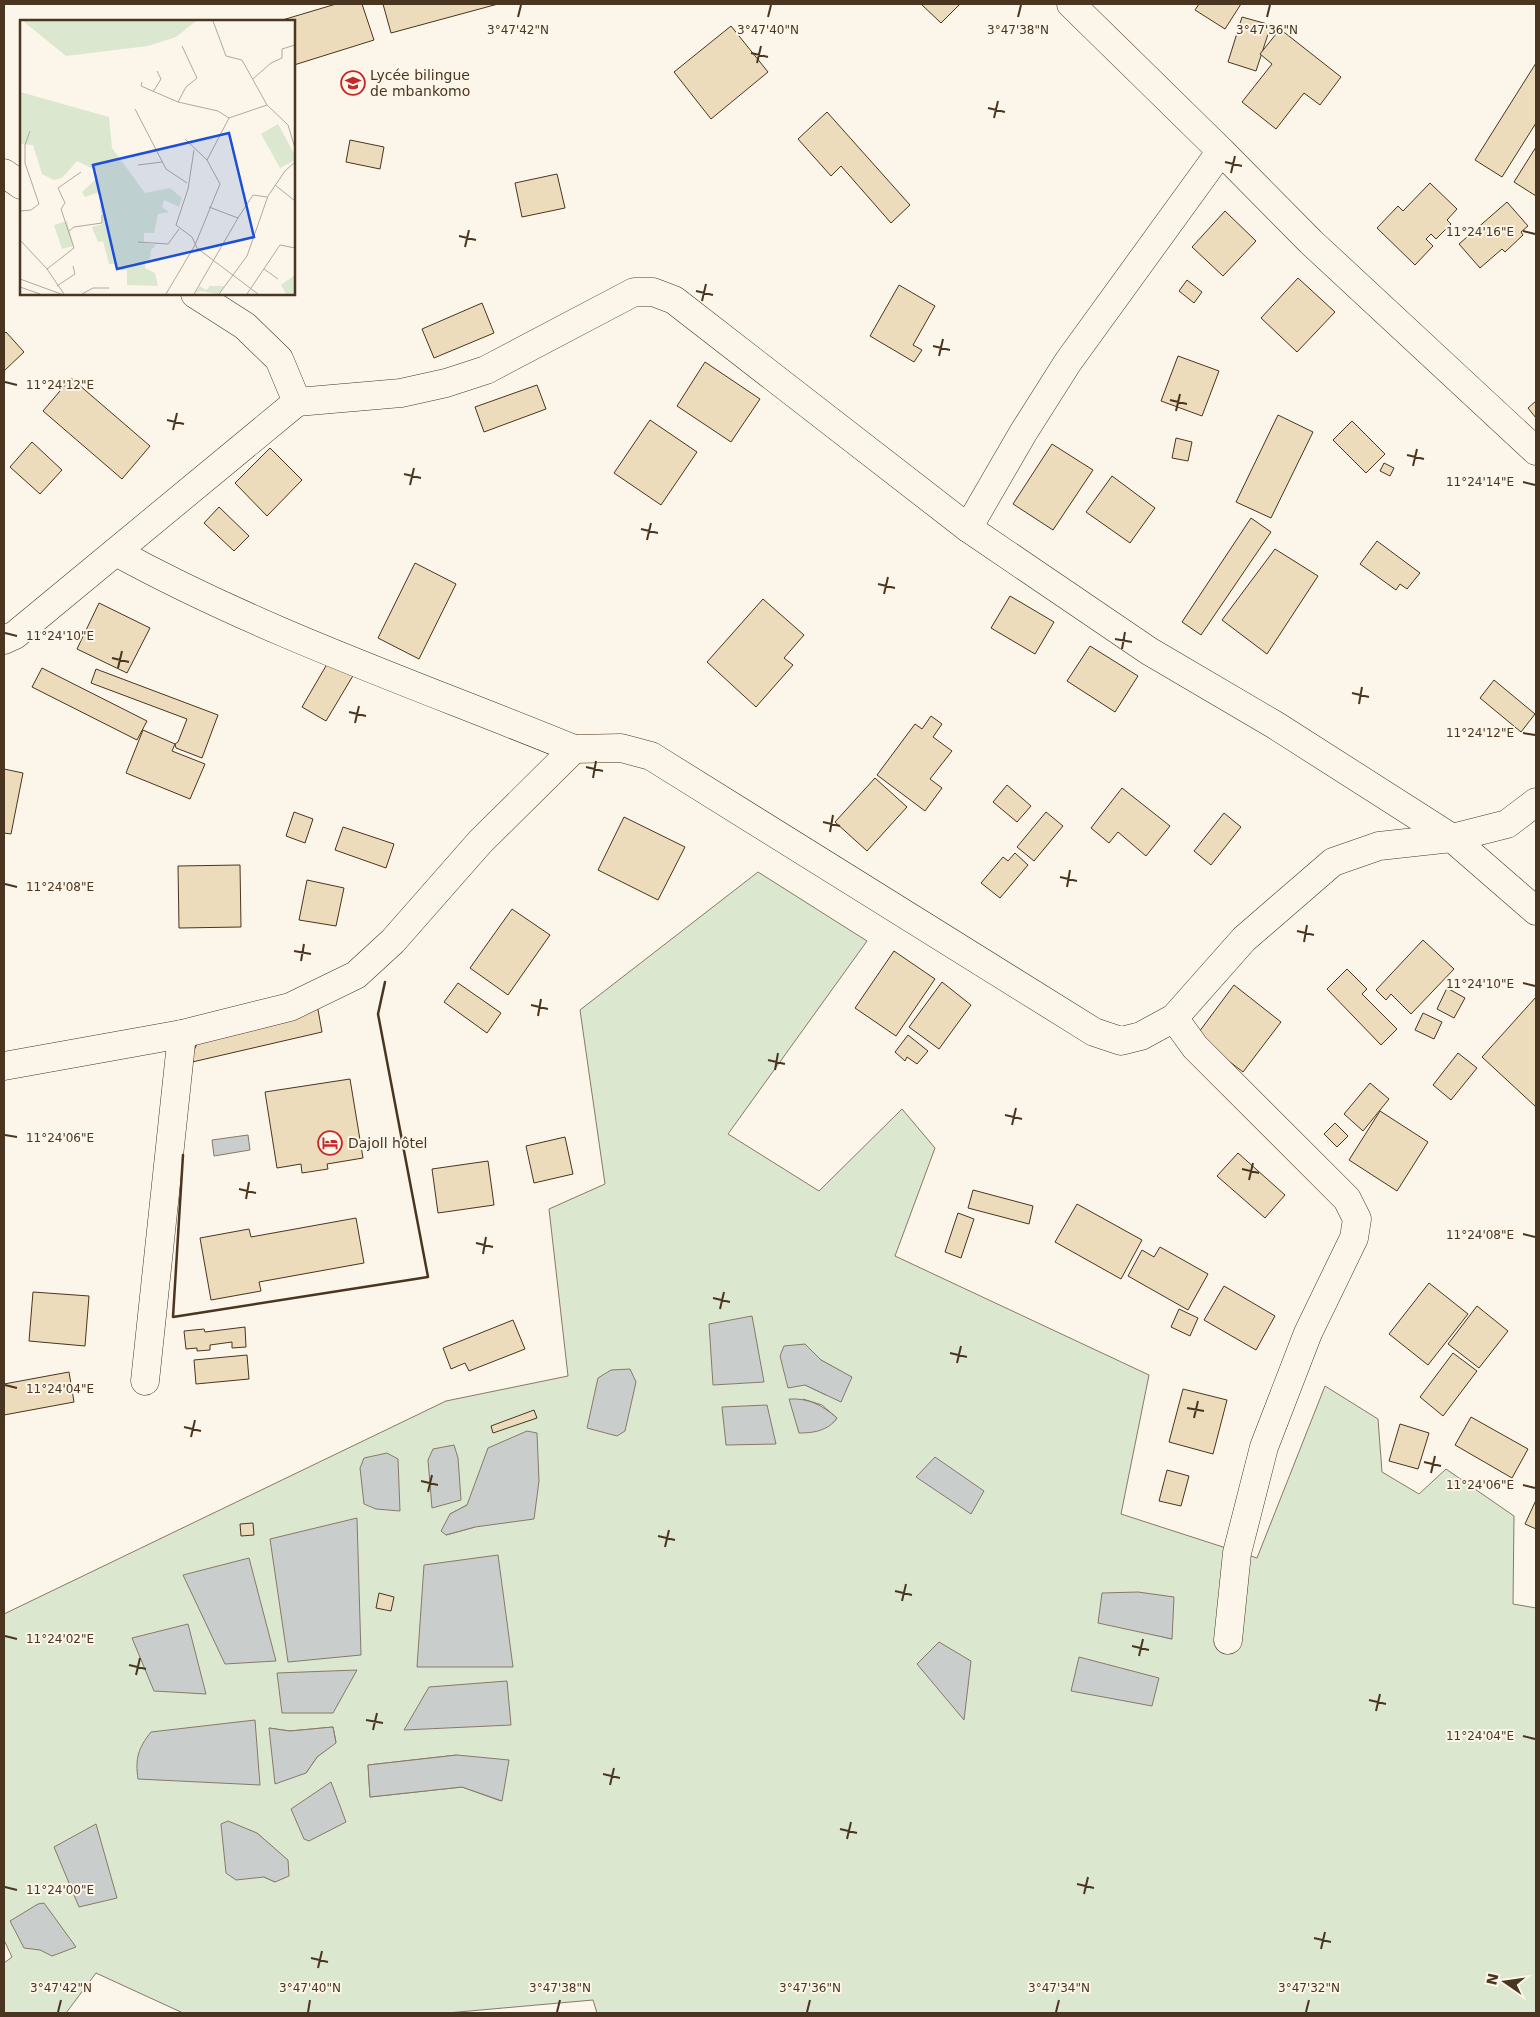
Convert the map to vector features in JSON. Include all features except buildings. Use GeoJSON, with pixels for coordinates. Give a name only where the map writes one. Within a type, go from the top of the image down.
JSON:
{"type":"FeatureCollection","features":[{"type":"Feature","properties":{"kind":"street"},"geometry":{"type":"LineString","coordinates":[[1071,4],[1311,242],[1536,450]]}},
{"type":"Feature","properties":{"kind":"street"},"geometry":{"type":"LineString","coordinates":[[968,528],[1023,433],[1068,362],[1220,151]]}},
{"type":"Feature","properties":{"kind":"street"},"geometry":{"type":"LineString","coordinates":[[4,173],[20,183]]}},
{"type":"Feature","properties":{"kind":"street"},"geometry":{"type":"LineString","coordinates":[[4,640],[15,635],[297,402],[401,394],[446,383],[486,370],[634,292],[653,292],[674,300],[968,528],[1148,651],[1275,725],[1452,838],[1536,911]]}},
{"type":"Feature","properties":{"kind":"street"},"geometry":{"type":"LineString","coordinates":[[197,295],[246,326],[279,359],[297,402]]}},
{"type":"Feature","properties":{"kind":"street"},"geometry":{"type":"LineString","coordinates":[[116,552],[173,583],[279,631],[574,749],[621,748],[651,756],[1094,1032],[1120,1041],[1142,1036],[1174,1018],[1244,938],[1333,862],[1379,846],[1452,838],[1507,824],[1536,802]]}},
{"type":"Feature","properties":{"kind":"street"},"geometry":{"type":"LineString","coordinates":[[4,1066],[182,1034],[290,1007],[356,975],[393,941],[480,842],[574,749]]}},
{"type":"Feature","properties":{"kind":"street"},"geometry":{"type":"LineString","coordinates":[[1174,1018],[1195,1047],[1347,1199],[1357,1219],[1354,1238],[1308,1333],[1264,1447],[1237,1554],[1228,1640]]}},
{"type":"Feature","properties":{"kind":"street"},"geometry":{"type":"LineString","coordinates":[[145,1381],[182,1034]]}},
{"type":"Feature","properties":{"kind":"green space"},"geometry":{"type":"Polygon","coordinates":[[[758,872],[867,941],[728,1134],[819,1191],[902,1109],[935,1148],[895,1256],[1149,1375],[1121,1514],[1257,1558],[1325,1386],[1378,1419],[1382,1472],[1419,1494],[1446,1469],[1514,1516],[1513,1604],[1536,1608],[1536,2013],[597,2013],[593,2000],[447,2013],[183,2013],[96,1973],[66,2013],[4,2013],[4,1963],[12,1957],[4,1940],[4,1614],[446,1401],[568,1376],[549,1209],[605,1184],[580,1010],[758,872]],[[805,1344],[805,1385],[826,1395],[851,1377],[821,1360],[805,1344]],[[803,1399],[833,1423],[837,1418],[822,1405],[803,1399]],[[467,1505],[450,1514],[446,1535],[475,1527],[467,1505]],[[1102,1593],[1143,1632],[1172,1639],[1102,1593]],[[333,1727],[290,1731],[269,1728],[306,1773],[317,1757],[336,1742],[333,1727]],[[457,1755],[368,1765],[370,1797],[462,1787],[501,1801],[457,1755]],[[257,1833],[264,1877],[275,1882],[287,1860],[257,1833]]]}},
{"type":"Feature","properties":{"kind":"shaded area"},"geometry":{"type":"Polygon","coordinates":[[[248,1135],[250,1150],[214,1156],[212,1140],[248,1135]]]}},
{"type":"Feature","properties":{"kind":"shaded area"},"geometry":{"type":"Polygon","coordinates":[[[752,1316],[764,1382],[713,1385],[709,1324],[752,1316]]]}},
{"type":"Feature","properties":{"kind":"shaded area"},"geometry":{"type":"Polygon","coordinates":[[[805,1344],[821,1360],[852,1377],[841,1402],[805,1385],[788,1388],[780,1356],[784,1346],[805,1344]]]}},
{"type":"Feature","properties":{"kind":"shaded area"},"geometry":{"type":"Polygon","coordinates":[[[630,1369],[636,1382],[625,1431],[617,1436],[587,1428],[598,1378],[611,1370],[630,1369]]]}},
{"type":"Feature","properties":{"kind":"shaded area"},"geometry":{"type":"Polygon","coordinates":[[[789,1399],[815,1403],[837,1418],[829,1426],[820,1430],[799,1433],[789,1399]]]}},
{"type":"Feature","properties":{"kind":"shaded area"},"geometry":{"type":"Polygon","coordinates":[[[767,1405],[776,1444],[726,1445],[722,1407],[767,1405]]]}},
{"type":"Feature","properties":{"kind":"shaded area"},"geometry":{"type":"Polygon","coordinates":[[[527,1431],[537,1433],[539,1481],[534,1519],[475,1527],[446,1535],[441,1531],[450,1514],[467,1505],[488,1448],[527,1431]]]}},
{"type":"Feature","properties":{"kind":"shaded area"},"geometry":{"type":"Polygon","coordinates":[[[454,1445],[458,1458],[461,1500],[432,1508],[428,1460],[433,1449],[454,1445]]]}},
{"type":"Feature","properties":{"kind":"shaded area"},"geometry":{"type":"Polygon","coordinates":[[[387,1453],[398,1459],[400,1511],[376,1509],[364,1504],[360,1468],[364,1458],[387,1453]]]}},
{"type":"Feature","properties":{"kind":"shaded area"},"geometry":{"type":"Polygon","coordinates":[[[935,1457],[984,1491],[971,1514],[916,1477],[935,1457]]]}},
{"type":"Feature","properties":{"kind":"shaded area"},"geometry":{"type":"Polygon","coordinates":[[[357,1518],[361,1655],[288,1662],[270,1539],[357,1518]]]}},
{"type":"Feature","properties":{"kind":"shaded area"},"geometry":{"type":"Polygon","coordinates":[[[498,1555],[513,1667],[417,1667],[424,1565],[498,1555]]]}},
{"type":"Feature","properties":{"kind":"shaded area"},"geometry":{"type":"Polygon","coordinates":[[[249,1558],[276,1661],[225,1664],[183,1575],[249,1558]]]}},
{"type":"Feature","properties":{"kind":"shaded area"},"geometry":{"type":"Polygon","coordinates":[[[1138,1592],[1174,1597],[1172,1639],[1098,1623],[1102,1593],[1138,1592]]]}},
{"type":"Feature","properties":{"kind":"shaded area"},"geometry":{"type":"Polygon","coordinates":[[[188,1624],[206,1694],[154,1691],[132,1638],[188,1624]]]}},
{"type":"Feature","properties":{"kind":"shaded area"},"geometry":{"type":"Polygon","coordinates":[[[939,1642],[971,1661],[964,1720],[917,1664],[939,1642]]]}},
{"type":"Feature","properties":{"kind":"shaded area"},"geometry":{"type":"Polygon","coordinates":[[[1079,1657],[1159,1678],[1152,1706],[1071,1691],[1079,1657]]]}},
{"type":"Feature","properties":{"kind":"shaded area"},"geometry":{"type":"Polygon","coordinates":[[[357,1670],[333,1713],[282,1713],[277,1673],[357,1670]]]}},
{"type":"Feature","properties":{"kind":"shaded area"},"geometry":{"type":"Polygon","coordinates":[[[507,1681],[511,1725],[404,1730],[429,1687],[507,1681]]]}},
{"type":"Feature","properties":{"kind":"shaded area"},"geometry":{"type":"Polygon","coordinates":[[[255,1720],[260,1785],[138,1779],[138,1754],[151,1732],[255,1720]]]}},
{"type":"Feature","properties":{"kind":"shaded area"},"geometry":{"type":"Polygon","coordinates":[[[333,1727],[336,1743],[317,1757],[306,1773],[275,1784],[269,1728],[290,1731],[333,1727]]]}},
{"type":"Feature","properties":{"kind":"shaded area"},"geometry":{"type":"Polygon","coordinates":[[[457,1755],[509,1760],[502,1801],[462,1787],[370,1797],[368,1765],[457,1755]]]}},
{"type":"Feature","properties":{"kind":"shaded area"},"geometry":{"type":"Polygon","coordinates":[[[331,1782],[346,1822],[309,1841],[304,1839],[291,1809],[331,1782]]]}},
{"type":"Feature","properties":{"kind":"shaded area"},"geometry":{"type":"Polygon","coordinates":[[[228,1821],[257,1833],[288,1860],[289,1876],[275,1882],[264,1877],[236,1880],[226,1873],[221,1824],[228,1821]]]}},
{"type":"Feature","properties":{"kind":"shaded area"},"geometry":{"type":"Polygon","coordinates":[[[96,1824],[117,1898],[79,1907],[54,1847],[96,1824]]]}},
{"type":"Feature","properties":{"kind":"shaded area"},"geometry":{"type":"Polygon","coordinates":[[[44,1903],[76,1947],[52,1956],[40,1950],[24,1948],[10,1921],[38,1904],[44,1903]]]}},
{"type":"Feature","properties":{"kind":"wall"},"geometry":{"type":"LineString","coordinates":[[183,1155],[173,1317],[428,1277],[378,1014],[385,982]]}},
{"type":"Feature","properties":{"kind":"place","name":"Lycée bilingue de mbankomo"},"geometry":{"type":"Point","coordinates":[353,83]}},
{"type":"Feature","properties":{"kind":"place","name":"Dajoll hôtel"},"geometry":{"type":"Point","coordinates":[330,1143]}}]}
